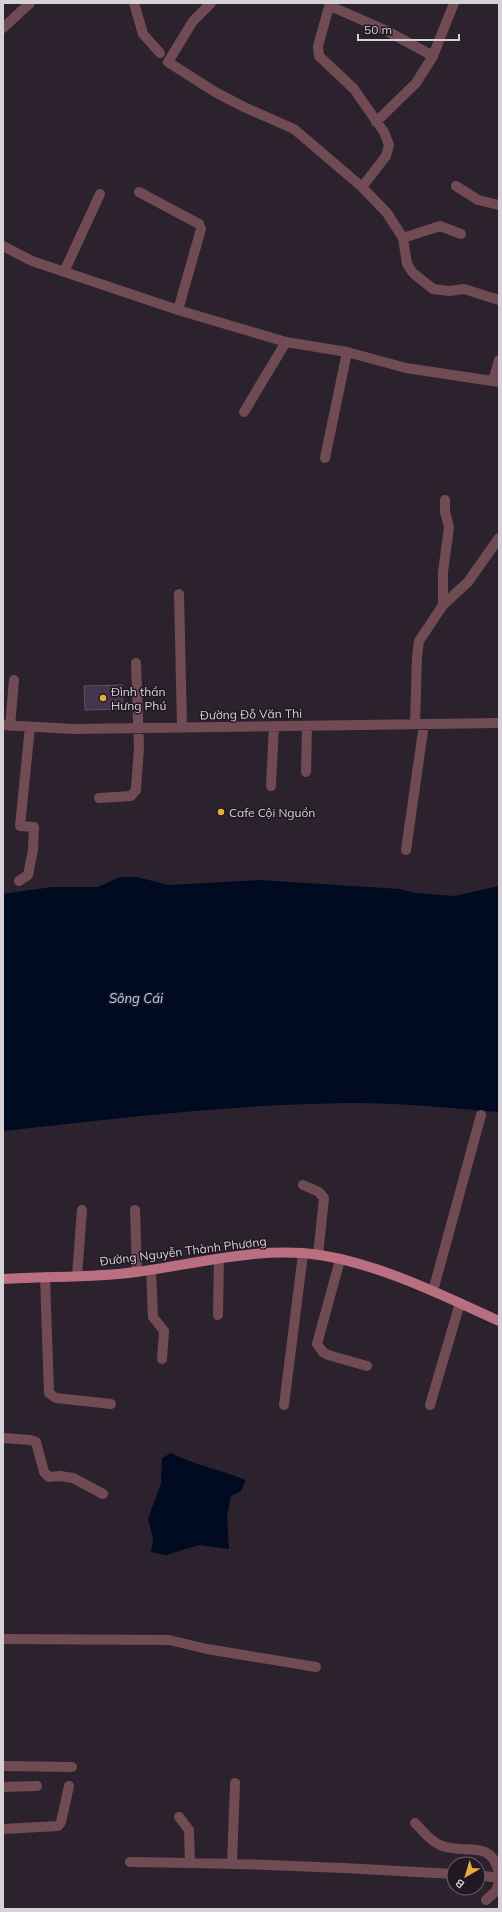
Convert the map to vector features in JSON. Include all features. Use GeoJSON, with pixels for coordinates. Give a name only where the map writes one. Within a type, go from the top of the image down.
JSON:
{"type":"FeatureCollection","features":[{"type":"Feature","properties":{"kind":"main road","name":"Đường Nguyễn Thành Phương"},"geometry":{"type":"LineString","coordinates":[[3,1279],[137,1272],[247,1254],[318,1255],[340,1260],[403,1280],[433,1291],[499,1321]]}},
{"type":"Feature","properties":{"kind":"street"},"geometry":{"type":"LineString","coordinates":[[3,28],[30,3]]}},
{"type":"Feature","properties":{"kind":"street"},"geometry":{"type":"LineString","coordinates":[[134,3],[143,34],[160,53]]}},
{"type":"Feature","properties":{"kind":"street"},"geometry":{"type":"LineString","coordinates":[[211,3],[193,21],[168,62],[226,98],[294,129],[362,187],[387,212],[403,238],[407,264],[412,273],[433,289],[449,291],[464,289],[499,300]]}},
{"type":"Feature","properties":{"kind":"street"},"geometry":{"type":"LineString","coordinates":[[376,122],[416,83],[434,56],[454,3]]}},
{"type":"Feature","properties":{"kind":"street"},"geometry":{"type":"LineString","coordinates":[[362,187],[386,156],[389,145],[384,132],[354,89],[319,56],[318,46],[330,4],[385,30],[434,56]]}},
{"type":"Feature","properties":{"kind":"street"},"geometry":{"type":"LineString","coordinates":[[456,186],[478,200],[499,205]]}},
{"type":"Feature","properties":{"kind":"street"},"geometry":{"type":"LineString","coordinates":[[139,192],[199,224],[201,229],[178,310]]}},
{"type":"Feature","properties":{"kind":"street"},"geometry":{"type":"LineString","coordinates":[[64,272],[100,194]]}},
{"type":"Feature","properties":{"kind":"street"},"geometry":{"type":"LineString","coordinates":[[403,238],[440,226],[461,234]]}},
{"type":"Feature","properties":{"kind":"street"},"geometry":{"type":"LineString","coordinates":[[3,246],[32,261],[64,272],[178,310],[286,342],[347,352],[406,368],[496,382],[499,360]]}},
{"type":"Feature","properties":{"kind":"street"},"geometry":{"type":"LineString","coordinates":[[244,412],[286,342]]}},
{"type":"Feature","properties":{"kind":"street"},"geometry":{"type":"LineString","coordinates":[[325,458],[347,352]]}},
{"type":"Feature","properties":{"kind":"street"},"geometry":{"type":"LineString","coordinates":[[443,605],[442,572],[449,527],[445,512],[445,500]]}},
{"type":"Feature","properties":{"kind":"street"},"geometry":{"type":"LineString","coordinates":[[406,850],[419,724],[418,647],[422,636],[443,605],[468,582],[499,538]]}},
{"type":"Feature","properties":{"kind":"street"},"geometry":{"type":"LineString","coordinates":[[179,594],[182,728]]}},
{"type":"Feature","properties":{"kind":"street"},"geometry":{"type":"LineString","coordinates":[[99,798],[131,796],[136,790],[139,747],[137,728],[136,663]]}},
{"type":"Feature","properties":{"kind":"street"},"geometry":{"type":"LineString","coordinates":[[7,725],[14,680]]}},
{"type":"Feature","properties":{"kind":"street","name":"Đường Đỗ Văn Thi"},"geometry":{"type":"LineString","coordinates":[[7,725],[30,728],[182,728],[499,723]]}},
{"type":"Feature","properties":{"kind":"street"},"geometry":{"type":"LineString","coordinates":[[270,786],[274,726]]}},
{"type":"Feature","properties":{"kind":"street"},"geometry":{"type":"LineString","coordinates":[[306,772],[307,726]]}},
{"type":"Feature","properties":{"kind":"street"},"geometry":{"type":"LineString","coordinates":[[19,881],[26,878],[30,871],[33,850],[34,827],[20,826],[30,728]]}},
{"type":"Feature","properties":{"kind":"street"},"geometry":{"type":"LineString","coordinates":[[433,1291],[481,1115]]}},
{"type":"Feature","properties":{"kind":"street"},"geometry":{"type":"LineString","coordinates":[[303,1185],[319,1192],[324,1198],[318,1255]]}},
{"type":"Feature","properties":{"kind":"street"},"geometry":{"type":"LineString","coordinates":[[77,1276],[82,1210]]}},
{"type":"Feature","properties":{"kind":"street"},"geometry":{"type":"LineString","coordinates":[[135,1210],[137,1272]]}},
{"type":"Feature","properties":{"kind":"street"},"geometry":{"type":"LineString","coordinates":[[284,1405],[303,1254]]}},
{"type":"Feature","properties":{"kind":"street"},"geometry":{"type":"LineString","coordinates":[[218,1315],[219,1259]]}},
{"type":"Feature","properties":{"kind":"street"},"geometry":{"type":"LineString","coordinates":[[340,1260],[317,1344],[323,1352],[328,1355],[367,1366]]}},
{"type":"Feature","properties":{"kind":"street"},"geometry":{"type":"LineString","coordinates":[[151,1270],[153,1317],[164,1330],[162,1359]]}},
{"type":"Feature","properties":{"kind":"street"},"geometry":{"type":"LineString","coordinates":[[46,1277],[49,1393],[56,1398],[111,1404]]}},
{"type":"Feature","properties":{"kind":"street"},"geometry":{"type":"LineString","coordinates":[[430,1405],[460,1303]]}},
{"type":"Feature","properties":{"kind":"street"},"geometry":{"type":"LineString","coordinates":[[3,1438],[30,1440],[36,1442],[44,1472],[49,1477],[60,1476],[73,1478],[103,1494]]}},
{"type":"Feature","properties":{"kind":"street"},"geometry":{"type":"LineString","coordinates":[[3,1639],[169,1640],[207,1649],[316,1667]]}},
{"type":"Feature","properties":{"kind":"street"},"geometry":{"type":"LineString","coordinates":[[3,1766],[72,1767]]}},
{"type":"Feature","properties":{"kind":"street"},"geometry":{"type":"LineString","coordinates":[[232,1863],[235,1784]]}},
{"type":"Feature","properties":{"kind":"street"},"geometry":{"type":"LineString","coordinates":[[3,1787],[37,1786]]}},
{"type":"Feature","properties":{"kind":"street"},"geometry":{"type":"LineString","coordinates":[[3,1829],[58,1826],[61,1822],[69,1786]]}},
{"type":"Feature","properties":{"kind":"street"},"geometry":{"type":"LineString","coordinates":[[179,1817],[188,1830],[190,1863]]}},
{"type":"Feature","properties":{"kind":"street"},"geometry":{"type":"LineString","coordinates":[[415,1823],[433,1841],[441,1846],[489,1853],[495,1858],[499,1872]]}},
{"type":"Feature","properties":{"kind":"street"},"geometry":{"type":"LineString","coordinates":[[130,1862],[232,1863],[347,1867],[446,1873]]}},
{"type":"Feature","properties":{"kind":"street"},"geometry":{"type":"LineString","coordinates":[[486,1876],[499,1878]]}},
{"type":"Feature","properties":{"kind":"street"},"geometry":{"type":"LineString","coordinates":[[486,1900],[496,1891],[499,1884]]}},
{"type":"Feature","properties":{"kind":"water","name":"Sông Cái"},"geometry":{"type":"Polygon","coordinates":[[[120,877],[136,877],[169,885],[259,880],[400,889],[415,893],[454,896],[499,886],[499,1112],[388,1104],[307,1104],[177,1112],[3,1131],[3,894],[52,887],[98,887],[120,877]]]}},
{"type":"Feature","properties":{"kind":"water"},"geometry":{"type":"Polygon","coordinates":[[[171,1453],[189,1461],[246,1480],[241,1491],[231,1496],[227,1516],[229,1549],[199,1545],[166,1555],[151,1552],[153,1538],[148,1519],[161,1483],[162,1458],[171,1453]]]}},
{"type":"Feature","properties":{"kind":"building","name":"Đình thần Hưng Phú"},"geometry":{"type":"Polygon","coordinates":[[[122,685],[123,709],[85,710],[84,686],[122,685]]]}},
{"type":"Feature","properties":{"kind":"place","name":"Đình thần Hưng Phú"},"geometry":{"type":"Point","coordinates":[103,698]}},
{"type":"Feature","properties":{"kind":"place","name":"Cafe Cội Nguồn"},"geometry":{"type":"Point","coordinates":[221,812]}}]}
